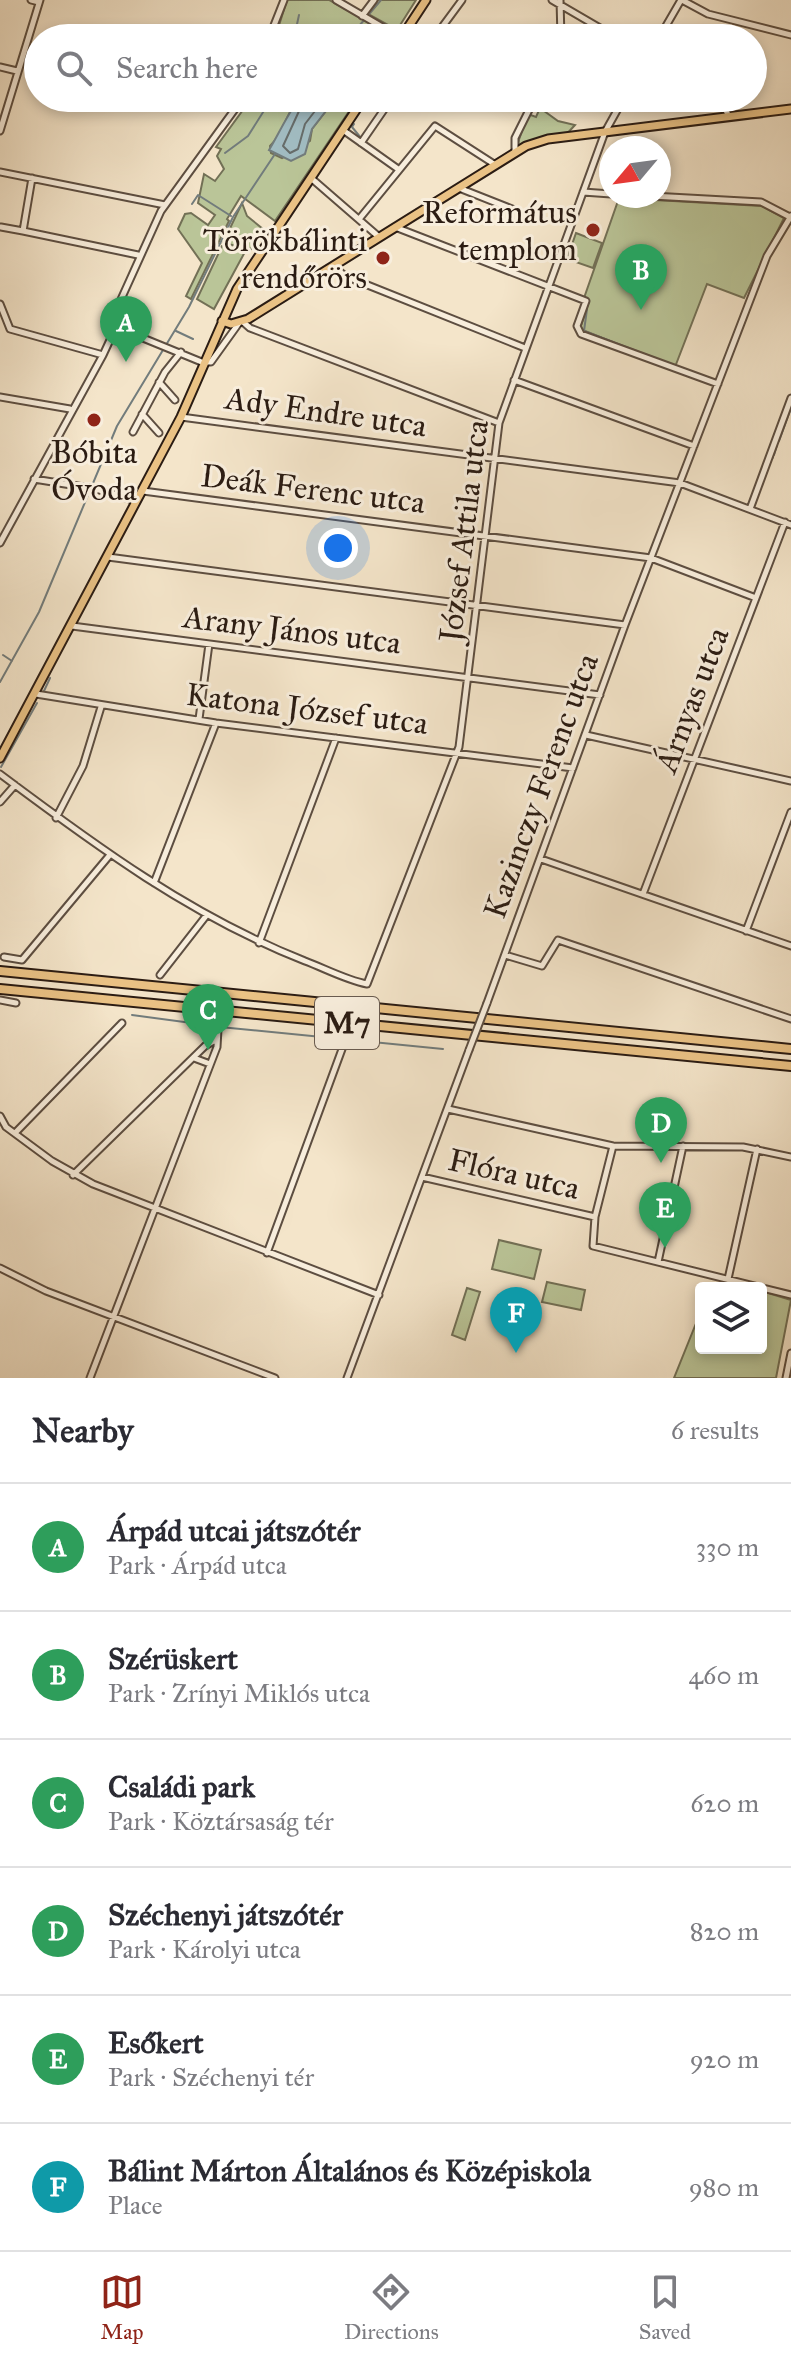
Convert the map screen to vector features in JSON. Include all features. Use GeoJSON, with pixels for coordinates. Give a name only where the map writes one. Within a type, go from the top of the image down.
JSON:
{"type":"FeatureCollection","features":[{"type":"Feature","properties":{"kind":"highway","name":"M7"},"geometry":{"type":"LineString","coordinates":[[1,965],[53,975],[691,1040],[791,1047]]}},
{"type":"Feature","properties":{"kind":"highway","name":"M7"},"geometry":{"type":"LineString","coordinates":[[0,989],[791,1066]]}},
{"type":"Feature","properties":{"kind":"main road"},"geometry":{"type":"LineString","coordinates":[[410,24],[426,0]]}},
{"type":"Feature","properties":{"kind":"main road"},"geometry":{"type":"LineString","coordinates":[[222,321],[240,322],[526,146],[605,132],[791,109]]}},
{"type":"Feature","properties":{"kind":"main road"},"geometry":{"type":"LineString","coordinates":[[0,758],[181,417],[231,302],[355,112]]}},
{"type":"Feature","properties":{"kind":"main road"},"geometry":{"type":"LineString","coordinates":[[231,302],[240,322]]}},
{"type":"Feature","properties":{"kind":"street"},"geometry":{"type":"LineString","coordinates":[[31,0],[40,1],[32,24]]}},
{"type":"Feature","properties":{"kind":"street"},"geometry":{"type":"LineString","coordinates":[[275,24],[284,0]]}},
{"type":"Feature","properties":{"kind":"street"},"geometry":{"type":"LineString","coordinates":[[336,0],[378,24]]}},
{"type":"Feature","properties":{"kind":"street"},"geometry":{"type":"LineString","coordinates":[[363,16],[374,0]]}},
{"type":"Feature","properties":{"kind":"street"},"geometry":{"type":"LineString","coordinates":[[444,24],[462,0]]}},
{"type":"Feature","properties":{"kind":"street"},"geometry":{"type":"LineString","coordinates":[[552,0],[595,24]]}},
{"type":"Feature","properties":{"kind":"street"},"geometry":{"type":"LineString","coordinates":[[667,24],[682,0],[708,14],[748,24]]}},
{"type":"Feature","properties":{"kind":"street"},"geometry":{"type":"LineString","coordinates":[[560,2],[561,24]]}},
{"type":"Feature","properties":{"kind":"street"},"geometry":{"type":"LineString","coordinates":[[767,29],[791,35]]}},
{"type":"Feature","properties":{"kind":"street"},"geometry":{"type":"LineString","coordinates":[[0,131],[24,50]]}},
{"type":"Feature","properties":{"kind":"street"},"geometry":{"type":"LineString","coordinates":[[0,67],[17,71]]}},
{"type":"Feature","properties":{"kind":"street"},"geometry":{"type":"LineString","coordinates":[[0,543],[70,409],[103,355],[116,327],[113,317],[138,255],[166,205],[233,112]]}},
{"type":"Feature","properties":{"kind":"street"},"geometry":{"type":"LineString","coordinates":[[361,143],[382,112]]}},
{"type":"Feature","properties":{"kind":"street"},"geometry":{"type":"LineString","coordinates":[[515,151],[515,138],[528,112]]}},
{"type":"Feature","properties":{"kind":"street","name":"József Attila utca"},"geometry":{"type":"LineString","coordinates":[[259,943],[367,984],[457,752],[469,677],[499,423],[605,132],[616,112]]}},
{"type":"Feature","properties":{"kind":"street"},"geometry":{"type":"LineString","coordinates":[[727,112],[729,117]]}},
{"type":"Feature","properties":{"kind":"street"},"geometry":{"type":"LineString","coordinates":[[360,218],[435,126],[494,164]]}},
{"type":"Feature","properties":{"kind":"street"},"geometry":{"type":"LineString","coordinates":[[343,130],[398,170]]}},
{"type":"Feature","properties":{"kind":"street"},"geometry":{"type":"LineString","coordinates":[[0,172],[166,205]]}},
{"type":"Feature","properties":{"kind":"street"},"geometry":{"type":"LineString","coordinates":[[23,231],[32,178]]}},
{"type":"Feature","properties":{"kind":"street"},"geometry":{"type":"LineString","coordinates":[[311,178],[379,237]]}},
{"type":"Feature","properties":{"kind":"street"},"geometry":{"type":"LineString","coordinates":[[458,187],[512,209]]}},
{"type":"Feature","properties":{"kind":"street"},"geometry":{"type":"LineString","coordinates":[[583,192],[599,193]]}},
{"type":"Feature","properties":{"kind":"street"},"geometry":{"type":"LineString","coordinates":[[671,197],[761,202],[791,217]]}},
{"type":"Feature","properties":{"kind":"street","name":"Kazinczy Ferenc utca"},"geometry":{"type":"LineString","coordinates":[[347,1378],[625,625],[767,256],[791,217]]}},
{"type":"Feature","properties":{"kind":"street"},"geometry":{"type":"LineString","coordinates":[[1,227],[138,255]]}},
{"type":"Feature","properties":{"kind":"street"},"geometry":{"type":"LineString","coordinates":[[395,227],[586,301],[577,326],[581,334],[718,384]]}},
{"type":"Feature","properties":{"kind":"street"},"geometry":{"type":"LineString","coordinates":[[332,266],[345,276],[525,348]]}},
{"type":"Feature","properties":{"kind":"street"},"geometry":{"type":"LineString","coordinates":[[0,304],[10,329]]}},
{"type":"Feature","properties":{"kind":"street"},"geometry":{"type":"LineString","coordinates":[[116,327],[204,362],[211,362],[240,322],[499,423]]}},
{"type":"Feature","properties":{"kind":"street"},"geometry":{"type":"LineString","coordinates":[[0,329],[10,329],[103,355]]}},
{"type":"Feature","properties":{"kind":"street"},"geometry":{"type":"LineString","coordinates":[[133,432],[159,382],[181,352]]}},
{"type":"Feature","properties":{"kind":"street"},"geometry":{"type":"LineString","coordinates":[[514,380],[694,446]]}},
{"type":"Feature","properties":{"kind":"street"},"geometry":{"type":"LineString","coordinates":[[159,382],[175,400]]}},
{"type":"Feature","properties":{"kind":"street"},"geometry":{"type":"LineString","coordinates":[[0,397],[70,409]]}},
{"type":"Feature","properties":{"kind":"street"},"geometry":{"type":"LineString","coordinates":[[750,509],[791,398]]}},
{"type":"Feature","properties":{"kind":"street"},"geometry":{"type":"LineString","coordinates":[[142,414],[159,433]]}},
{"type":"Feature","properties":{"kind":"street","name":"Ady Endre utca"},"geometry":{"type":"LineString","coordinates":[[181,417],[680,483],[788,523]]}},
{"type":"Feature","properties":{"kind":"street"},"geometry":{"type":"LineString","coordinates":[[34,479],[96,489],[137,501]]}},
{"type":"Feature","properties":{"kind":"street","name":"Deák Ferenc utca"},"geometry":{"type":"LineString","coordinates":[[143,491],[651,558],[756,598]]}},
{"type":"Feature","properties":{"kind":"street","name":"Árnyas utca"},"geometry":{"type":"LineString","coordinates":[[643,894],[756,598],[788,523]]}},
{"type":"Feature","properties":{"kind":"street"},"geometry":{"type":"LineString","coordinates":[[108,557],[625,625]]}},
{"type":"Feature","properties":{"kind":"street","name":"Arany János utca"},"geometry":{"type":"LineString","coordinates":[[72,626],[600,695]]}},
{"type":"Feature","properties":{"kind":"street"},"geometry":{"type":"LineString","coordinates":[[199,719],[209,644]]}},
{"type":"Feature","properties":{"kind":"street","name":"Katona József utca"},"geometry":{"type":"LineString","coordinates":[[36,694],[101,707],[216,723],[573,768]]}},
{"type":"Feature","properties":{"kind":"street"},"geometry":{"type":"LineString","coordinates":[[56,818],[83,766],[101,707]]}},
{"type":"Feature","properties":{"kind":"street"},"geometry":{"type":"LineString","coordinates":[[154,883],[216,723]]}},
{"type":"Feature","properties":{"kind":"street"},"geometry":{"type":"LineString","coordinates":[[586,735],[693,762],[791,781]]}},
{"type":"Feature","properties":{"kind":"street"},"geometry":{"type":"LineString","coordinates":[[0,774],[109,856],[206,916],[259,943],[336,738]]}},
{"type":"Feature","properties":{"kind":"street"},"geometry":{"type":"LineString","coordinates":[[0,802],[15,785]]}},
{"type":"Feature","properties":{"kind":"street"},"geometry":{"type":"LineString","coordinates":[[746,931],[791,812]]}},
{"type":"Feature","properties":{"kind":"street"},"geometry":{"type":"LineString","coordinates":[[1,965],[22,960],[109,856]]}},
{"type":"Feature","properties":{"kind":"street"},"geometry":{"type":"LineString","coordinates":[[541,859],[791,946]]}},
{"type":"Feature","properties":{"kind":"street"},"geometry":{"type":"LineString","coordinates":[[160,975],[206,916]]}},
{"type":"Feature","properties":{"kind":"street"},"geometry":{"type":"LineString","coordinates":[[505,955],[542,966],[558,940],[791,1019]]}},
{"type":"Feature","properties":{"kind":"street"},"geometry":{"type":"LineString","coordinates":[[0,1000],[16,1003]]}},
{"type":"Feature","properties":{"kind":"street"},"geometry":{"type":"LineString","coordinates":[[16,1132],[122,1023]]}},
{"type":"Feature","properties":{"kind":"street"},"geometry":{"type":"LineString","coordinates":[[90,1378],[210,1064],[218,1029]]}},
{"type":"Feature","properties":{"kind":"street"},"geometry":{"type":"LineString","coordinates":[[73,1175],[217,1039]]}},
{"type":"Feature","properties":{"kind":"street"},"geometry":{"type":"LineString","coordinates":[[267,1253],[345,1041]]}},
{"type":"Feature","properties":{"kind":"street"},"geometry":{"type":"LineString","coordinates":[[194,1058],[210,1064]]}},
{"type":"Feature","properties":{"kind":"street"},"geometry":{"type":"LineString","coordinates":[[448,1109],[613,1146],[683,1145],[757,1149],[791,1157]]}},
{"type":"Feature","properties":{"kind":"street"},"geometry":{"type":"LineString","coordinates":[[0,1116],[3,1129],[16,1132],[73,1175],[155,1210],[379,1295]]}},
{"type":"Feature","properties":{"kind":"street"},"geometry":{"type":"LineString","coordinates":[[658,1262],[683,1145]]}},
{"type":"Feature","properties":{"kind":"street"},"geometry":{"type":"LineString","coordinates":[[613,1146],[595,1217],[592,1244],[791,1295]]}},
{"type":"Feature","properties":{"kind":"street"},"geometry":{"type":"LineString","coordinates":[[728,1279],[757,1149]]}},
{"type":"Feature","properties":{"kind":"street","name":"Flóra utca"},"geometry":{"type":"LineString","coordinates":[[422,1177],[595,1217]]}},
{"type":"Feature","properties":{"kind":"street"},"geometry":{"type":"LineString","coordinates":[[0,1268],[46,1291],[275,1378]]}},
{"type":"Feature","properties":{"kind":"street"},"geometry":{"type":"LineString","coordinates":[[786,1378],[791,1353]]}},
{"type":"Feature","properties":{"kind":"green space"},"geometry":{"type":"Polygon","coordinates":[[[287,0],[329,0],[371,24],[279,24],[287,0]]]}},
{"type":"Feature","properties":{"kind":"green space"},"geometry":{"type":"Polygon","coordinates":[[[376,0],[416,0],[401,24],[386,24],[368,14],[376,0]]]}},
{"type":"Feature","properties":{"kind":"green space"},"geometry":{"type":"Polygon","coordinates":[[[241,112],[290,112],[270,146],[271,153],[282,158],[310,141],[312,129],[325,112],[349,112],[275,221],[241,196],[227,219],[229,221],[191,299],[186,296],[202,263],[178,229],[185,214],[191,213],[208,225],[215,215],[198,203],[204,174],[215,181],[224,169],[217,156],[221,149],[216,147],[241,112]]]}},
{"type":"Feature","properties":{"kind":"green space"},"geometry":{"type":"Polygon","coordinates":[[[538,112],[546,112],[558,121],[575,125],[563,138],[515,151],[528,114],[536,117],[538,112]]]}},
{"type":"Feature","properties":{"kind":"green space"},"geometry":{"type":"Polygon","coordinates":[[[671,201],[762,206],[784,218],[744,298],[707,284],[675,367],[580,329],[589,301],[584,298],[616,208],[671,208],[671,201]]]}},
{"type":"Feature","properties":{"kind":"green space"},"geometry":{"type":"Polygon","coordinates":[[[242,203],[247,216],[263,229],[251,249],[223,243],[242,203]]]}},
{"type":"Feature","properties":{"kind":"green space"},"geometry":{"type":"Polygon","coordinates":[[[576,233],[602,243],[593,268],[567,259],[576,233]]]}},
{"type":"Feature","properties":{"kind":"green space"},"geometry":{"type":"Polygon","coordinates":[[[222,246],[246,250],[214,309],[197,299],[222,246]]]}},
{"type":"Feature","properties":{"kind":"green space"},"geometry":{"type":"Polygon","coordinates":[[[499,1240],[541,1250],[534,1279],[492,1269],[499,1240]]]}},
{"type":"Feature","properties":{"kind":"green space"},"geometry":{"type":"Polygon","coordinates":[[[547,1282],[585,1290],[581,1310],[542,1302],[547,1282]]]}},
{"type":"Feature","properties":{"kind":"green space"},"geometry":{"type":"Polygon","coordinates":[[[467,1288],[480,1292],[465,1340],[452,1335],[467,1288]]]}},
{"type":"Feature","properties":{"kind":"green space"},"geometry":{"type":"Polygon","coordinates":[[[767,1293],[791,1300],[776,1378],[674,1378],[695,1326],[695,1354],[767,1354],[767,1293]]]}},
{"type":"Feature","properties":{"kind":"water"},"geometry":{"type":"Polygon","coordinates":[[[325,112],[312,129],[305,154],[291,161],[269,150],[289,114],[325,112]]]}},
{"type":"Feature","properties":{"kind":"waterway"},"geometry":{"type":"LineString","coordinates":[[361,24],[381,0]]}},
{"type":"Feature","properties":{"kind":"waterway"},"geometry":{"type":"LineString","coordinates":[[297,24],[299,15]]}},
{"type":"Feature","properties":{"kind":"waterway"},"geometry":{"type":"LineString","coordinates":[[225,153],[248,136],[263,112]]}},
{"type":"Feature","properties":{"kind":"waterway"},"geometry":{"type":"LineString","coordinates":[[354,124],[352,127],[361,138]]}},
{"type":"Feature","properties":{"kind":"waterway"},"geometry":{"type":"LineString","coordinates":[[0,682],[39,612],[117,426],[189,307],[233,217],[275,154]]}},
{"type":"Feature","properties":{"kind":"waterway"},"geometry":{"type":"LineString","coordinates":[[192,204],[198,195],[231,216]]}},
{"type":"Feature","properties":{"kind":"waterway"},"geometry":{"type":"LineString","coordinates":[[587,309],[584,331],[655,358]]}},
{"type":"Feature","properties":{"kind":"waterway"},"geometry":{"type":"LineString","coordinates":[[176,331],[193,339]]}},
{"type":"Feature","properties":{"kind":"waterway"},"geometry":{"type":"LineString","coordinates":[[779,441],[791,408]]}},
{"type":"Feature","properties":{"kind":"waterway"},"geometry":{"type":"LineString","coordinates":[[774,455],[777,445]]}},
{"type":"Feature","properties":{"kind":"waterway"},"geometry":{"type":"LineString","coordinates":[[3,655],[12,661]]}},
{"type":"Feature","properties":{"kind":"waterway"},"geometry":{"type":"LineString","coordinates":[[44,691],[50,678]]}},
{"type":"Feature","properties":{"kind":"waterway"},"geometry":{"type":"LineString","coordinates":[[1,767],[37,703]]}},
{"type":"Feature","properties":{"kind":"waterway"},"geometry":{"type":"LineString","coordinates":[[132,1015],[214,1026]]}},
{"type":"Feature","properties":{"kind":"waterway"},"geometry":{"type":"LineString","coordinates":[[220,1027],[443,1049]]}},
{"type":"Feature","properties":{"kind":"place","name":"Református templom"},"geometry":{"type":"Point","coordinates":[593,230]}},
{"type":"Feature","properties":{"kind":"place","name":"Törökbálinti rendőrörs"},"geometry":{"type":"Point","coordinates":[383,258]}},
{"type":"Feature","properties":{"kind":"place","name":"Szérüskert"},"geometry":{"type":"Point","coordinates":[641,310]}},
{"type":"Feature","properties":{"kind":"place","name":"Árpád utcai játszótér"},"geometry":{"type":"Point","coordinates":[126,362]}},
{"type":"Feature","properties":{"kind":"place","name":"Bóbita Óvoda"},"geometry":{"type":"Point","coordinates":[94,420]}},
{"type":"Feature","properties":{"kind":"place","name":"Családi park"},"geometry":{"type":"Point","coordinates":[208,1050]}},
{"type":"Feature","properties":{"kind":"place","name":"Széchenyi játszótér"},"geometry":{"type":"Point","coordinates":[661,1163]}},
{"type":"Feature","properties":{"kind":"place","name":"Esőkert"},"geometry":{"type":"Point","coordinates":[665,1248]}},
{"type":"Feature","properties":{"kind":"place","name":"Bálint Márton Általános és Középiskola"},"geometry":{"type":"Point","coordinates":[516,1353]}}]}
